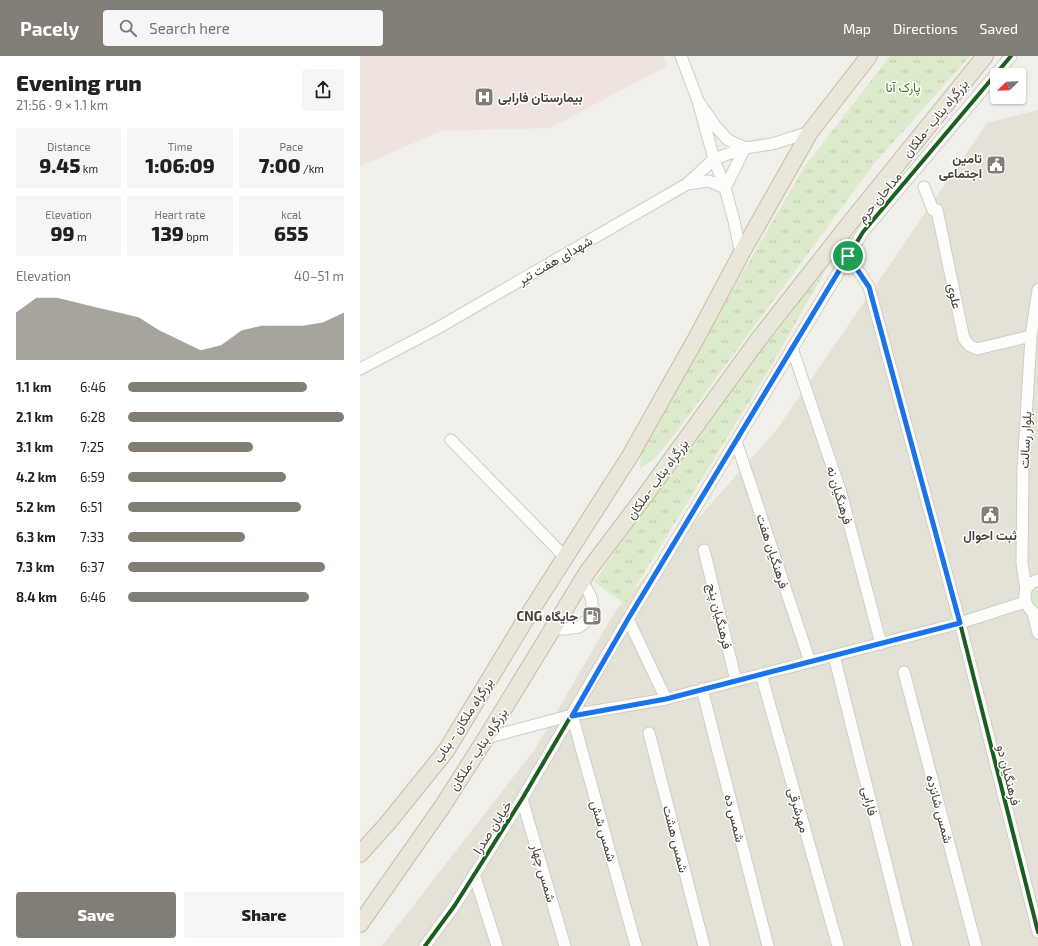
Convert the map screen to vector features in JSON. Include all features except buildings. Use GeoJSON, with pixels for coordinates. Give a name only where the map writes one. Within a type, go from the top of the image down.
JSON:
{"type":"FeatureCollection","features":[{"type":"Feature","properties":{"kind":"highway"},"geometry":{"type":"LineString","coordinates":[[565,557],[630,456],[810,132],[869,56]]}},
{"type":"Feature","properties":{"kind":"highway","name":"بزرگراه بناب -ملکان"},"geometry":{"type":"LineString","coordinates":[[360,924],[442,807],[588,571],[647,493],[758,340],[853,219],[985,56]]}},
{"type":"Feature","properties":{"kind":"highway","name":"بزرگراه ملکان - بناب"},"geometry":{"type":"LineString","coordinates":[[360,854],[387,824],[446,751],[565,557]]}},
{"type":"Feature","properties":{"kind":"street"},"geometry":{"type":"LineString","coordinates":[[681,56],[698,101],[714,159],[725,188],[741,254]]}},
{"type":"Feature","properties":{"kind":"street","name":"مداحان حرم"},"geometry":{"type":"LineString","coordinates":[[572,716],[628,619],[863,232],[1011,56]]}},
{"type":"Feature","properties":{"kind":"street"},"geometry":{"type":"LineString","coordinates":[[698,101],[716,127],[728,140],[745,148],[725,188]]}},
{"type":"Feature","properties":{"kind":"street","name":"شهدای هفت تیر"},"geometry":{"type":"LineString","coordinates":[[360,369],[436,329],[687,184],[714,159],[745,148],[772,144],[810,132]]}},
{"type":"Feature","properties":{"kind":"street"},"geometry":{"type":"LineString","coordinates":[[687,184],[709,181],[725,188]]}},
{"type":"Feature","properties":{"kind":"street","name":"علوی"},"geometry":{"type":"LineString","coordinates":[[924,187],[933,210],[937,210],[964,338],[970,346],[976,350],[1031,336]]}},
{"type":"Feature","properties":{"kind":"street","name":"فرهنگیان دو"},"geometry":{"type":"LineString","coordinates":[[848,256],[869,287],[960,623],[1038,932]]}},
{"type":"Feature","properties":{"kind":"street","name":"بلوار رسالت"},"geometry":{"type":"LineString","coordinates":[[1025,602],[1026,590],[1022,563],[1023,469],[1031,336],[1038,290]]}},
{"type":"Feature","properties":{"kind":"street","name":"فرهنگیان نه"},"geometry":{"type":"LineString","coordinates":[[792,348],[841,493],[880,644]]}},
{"type":"Feature","properties":{"kind":"street"},"geometry":{"type":"LineString","coordinates":[[451,440],[565,557]]}},
{"type":"Feature","properties":{"kind":"street","name":"فرهنگیان هفت"},"geometry":{"type":"LineString","coordinates":[[736,441],[810,662]]}},
{"type":"Feature","properties":{"kind":"street","name":"فرهنگیان پنج"},"geometry":{"type":"LineString","coordinates":[[704,550],[736,681]]}},
{"type":"Feature","properties":{"kind":"street"},"geometry":{"type":"LineString","coordinates":[[1026,590],[1030,585],[1038,580]]}},
{"type":"Feature","properties":{"kind":"street"},"geometry":{"type":"LineString","coordinates":[[553,629],[564,630],[579,627],[592,616],[593,604],[589,591],[581,582]]}},
{"type":"Feature","properties":{"kind":"street"},"geometry":{"type":"LineString","coordinates":[[486,738],[572,716],[666,699],[960,623],[1025,602],[1028,608],[1035,614],[1038,632]]}},
{"type":"Feature","properties":{"kind":"street"},"geometry":{"type":"LineString","coordinates":[[628,619],[666,699]]}},
{"type":"Feature","properties":{"kind":"street","name":"فارابی"},"geometry":{"type":"LineString","coordinates":[[834,656],[907,946]]}},
{"type":"Feature","properties":{"kind":"street","name":"شمس شانزده"},"geometry":{"type":"LineString","coordinates":[[904,672],[976,946]]}},
{"type":"Feature","properties":{"kind":"street","name":"مهرشرقی"},"geometry":{"type":"LineString","coordinates":[[761,674],[838,946]]}},
{"type":"Feature","properties":{"kind":"street","name":"شمس ده"},"geometry":{"type":"LineString","coordinates":[[702,689],[768,946]]}},
{"type":"Feature","properties":{"kind":"street","name":"خیابان صدرا"},"geometry":{"type":"LineString","coordinates":[[424,946],[455,905],[572,716]]}},
{"type":"Feature","properties":{"kind":"street","name":"شمس شش"},"geometry":{"type":"LineString","coordinates":[[572,716],[636,946]]}},
{"type":"Feature","properties":{"kind":"street","name":"شمس هشت"},"geometry":{"type":"LineString","coordinates":[[649,733],[704,946]]}},
{"type":"Feature","properties":{"kind":"street","name":"شمس چهار"},"geometry":{"type":"LineString","coordinates":[[522,799],[565,946]]}},
{"type":"Feature","properties":{"kind":"street"},"geometry":{"type":"LineString","coordinates":[[474,874],[497,946]]}},
{"type":"Feature","properties":{"kind":"shaded area","name":"بیمارستان فارابی"},"geometry":{"type":"Polygon","coordinates":[[[360,56],[664,56],[667,66],[550,128],[441,131],[360,166],[360,56]]]}},
{"type":"Feature","properties":{"kind":"shaded area"},"geometry":{"type":"Polygon","coordinates":[[[1038,110],[1038,946],[382,946],[535,749],[616,610],[775,432],[987,123],[1038,110]]]}},
{"type":"Feature","properties":{"kind":"green space","name":"پارک آنا"},"geometry":{"type":"Polygon","coordinates":[[[890,56],[970,56],[874,164],[677,431],[656,457],[640,469],[641,452],[712,325],[805,166],[890,56]]]}},
{"type":"Feature","properties":{"kind":"green space"},"geometry":{"type":"Polygon","coordinates":[[[845,236],[770,368],[625,604],[594,582],[697,433],[845,236]]]}},
{"type":"Feature","properties":{"kind":"green space"},"geometry":{"type":"Polygon","coordinates":[[[1038,584],[1038,610],[1029,600],[1031,591],[1038,584]]]}},
{"type":"Feature","properties":{"kind":"cycle path"},"geometry":{"type":"LineString","coordinates":[[425,946],[455,905],[522,799],[628,619],[863,232],[1011,56]]}},
{"type":"Feature","properties":{"kind":"cycle path"},"geometry":{"type":"LineString","coordinates":[[848,255],[869,287],[960,623],[1038,932]]}},
{"type":"Feature","properties":{"kind":"place","name":"بیمارستان فارابی"},"geometry":{"type":"Point","coordinates":[484,97]}},
{"type":"Feature","properties":{"kind":"place","name":"تامین اجتماعی"},"geometry":{"type":"Point","coordinates":[996,165]}},
{"type":"Feature","properties":{"kind":"place","name":"ثبت احوال"},"geometry":{"type":"Point","coordinates":[990,515]}},
{"type":"Feature","properties":{"kind":"place","name":"CNG جایگاه"},"geometry":{"type":"Point","coordinates":[592,616]}},
{"type":"Feature","properties":{"kind":"route"},"geometry":{"type":"LineString","coordinates":[[848,256],[869,287],[960,623],[666,699],[572,716],[628,619],[848,256]]}}]}
